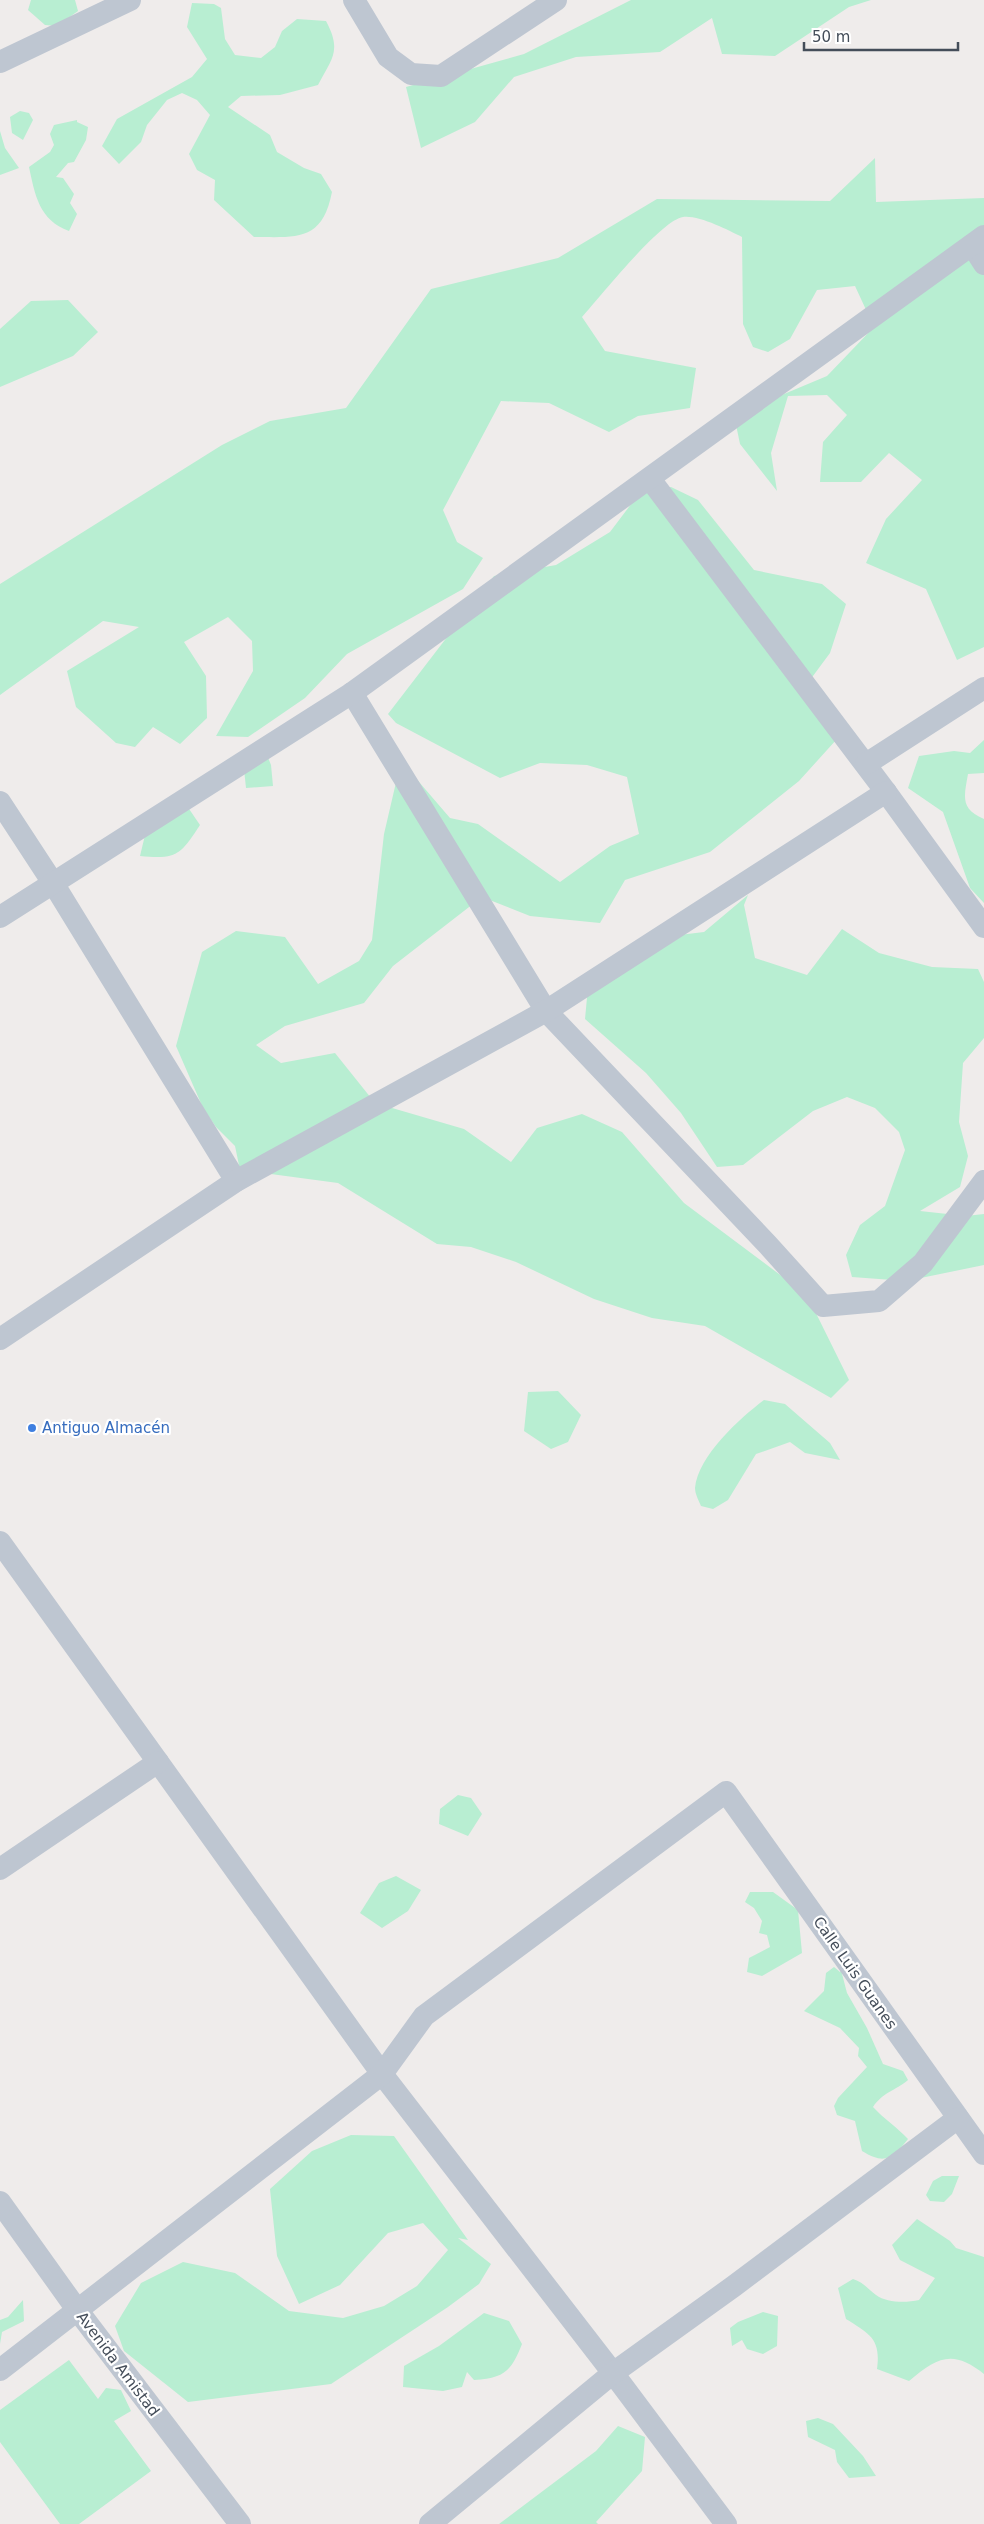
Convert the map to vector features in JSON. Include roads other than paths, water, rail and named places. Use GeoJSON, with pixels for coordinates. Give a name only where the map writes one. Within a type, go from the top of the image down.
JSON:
{"type":"FeatureCollection","features":[{"type":"Feature","properties":{"kind":"street"},"geometry":{"type":"LineString","coordinates":[[0,62],[130,0]]}},
{"type":"Feature","properties":{"kind":"street"},"geometry":{"type":"LineString","coordinates":[[354,0],[388,57],[411,74],[441,76],[556,0]]}},
{"type":"Feature","properties":{"kind":"street"},"geometry":{"type":"LineString","coordinates":[[0,917],[352,694],[978,241],[984,264]]}},
{"type":"Feature","properties":{"kind":"street"},"geometry":{"type":"LineString","coordinates":[[650,479],[866,764],[984,927]]}},
{"type":"Feature","properties":{"kind":"street"},"geometry":{"type":"LineString","coordinates":[[866,764],[984,688]]}},
{"type":"Feature","properties":{"kind":"street"},"geometry":{"type":"LineString","coordinates":[[352,694],[546,1010],[768,1245],[823,1306],[880,1301],[922,1262],[984,1180]]}},
{"type":"Feature","properties":{"kind":"street"},"geometry":{"type":"LineString","coordinates":[[0,1339],[236,1181],[546,1010],[886,792]]}},
{"type":"Feature","properties":{"kind":"street"},"geometry":{"type":"LineString","coordinates":[[0,802],[54,883],[236,1181]]}},
{"type":"Feature","properties":{"kind":"street"},"geometry":{"type":"LineString","coordinates":[[0,1542],[382,2074],[614,2373],[726,2524]]}},
{"type":"Feature","properties":{"kind":"street"},"geometry":{"type":"LineString","coordinates":[[0,1869],[158,1762]]}},
{"type":"Feature","properties":{"kind":"street","name":"Calle Luis Guanes"},"geometry":{"type":"LineString","coordinates":[[382,2074],[424,2016],[726,1792],[984,2154]]}},
{"type":"Feature","properties":{"kind":"street"},"geometry":{"type":"LineString","coordinates":[[0,2370],[382,2074]]}},
{"type":"Feature","properties":{"kind":"street"},"geometry":{"type":"LineString","coordinates":[[430,2524],[614,2373],[734,2286],[958,2118]]}},
{"type":"Feature","properties":{"kind":"street","name":"Avenida Amistad"},"geometry":{"type":"LineString","coordinates":[[0,2202],[78,2311],[240,2524]]}},
{"type":"Feature","properties":{"kind":"place","name":"Antiguo Almacén"},"geometry":{"type":"Point","coordinates":[32,1428]}}]}
